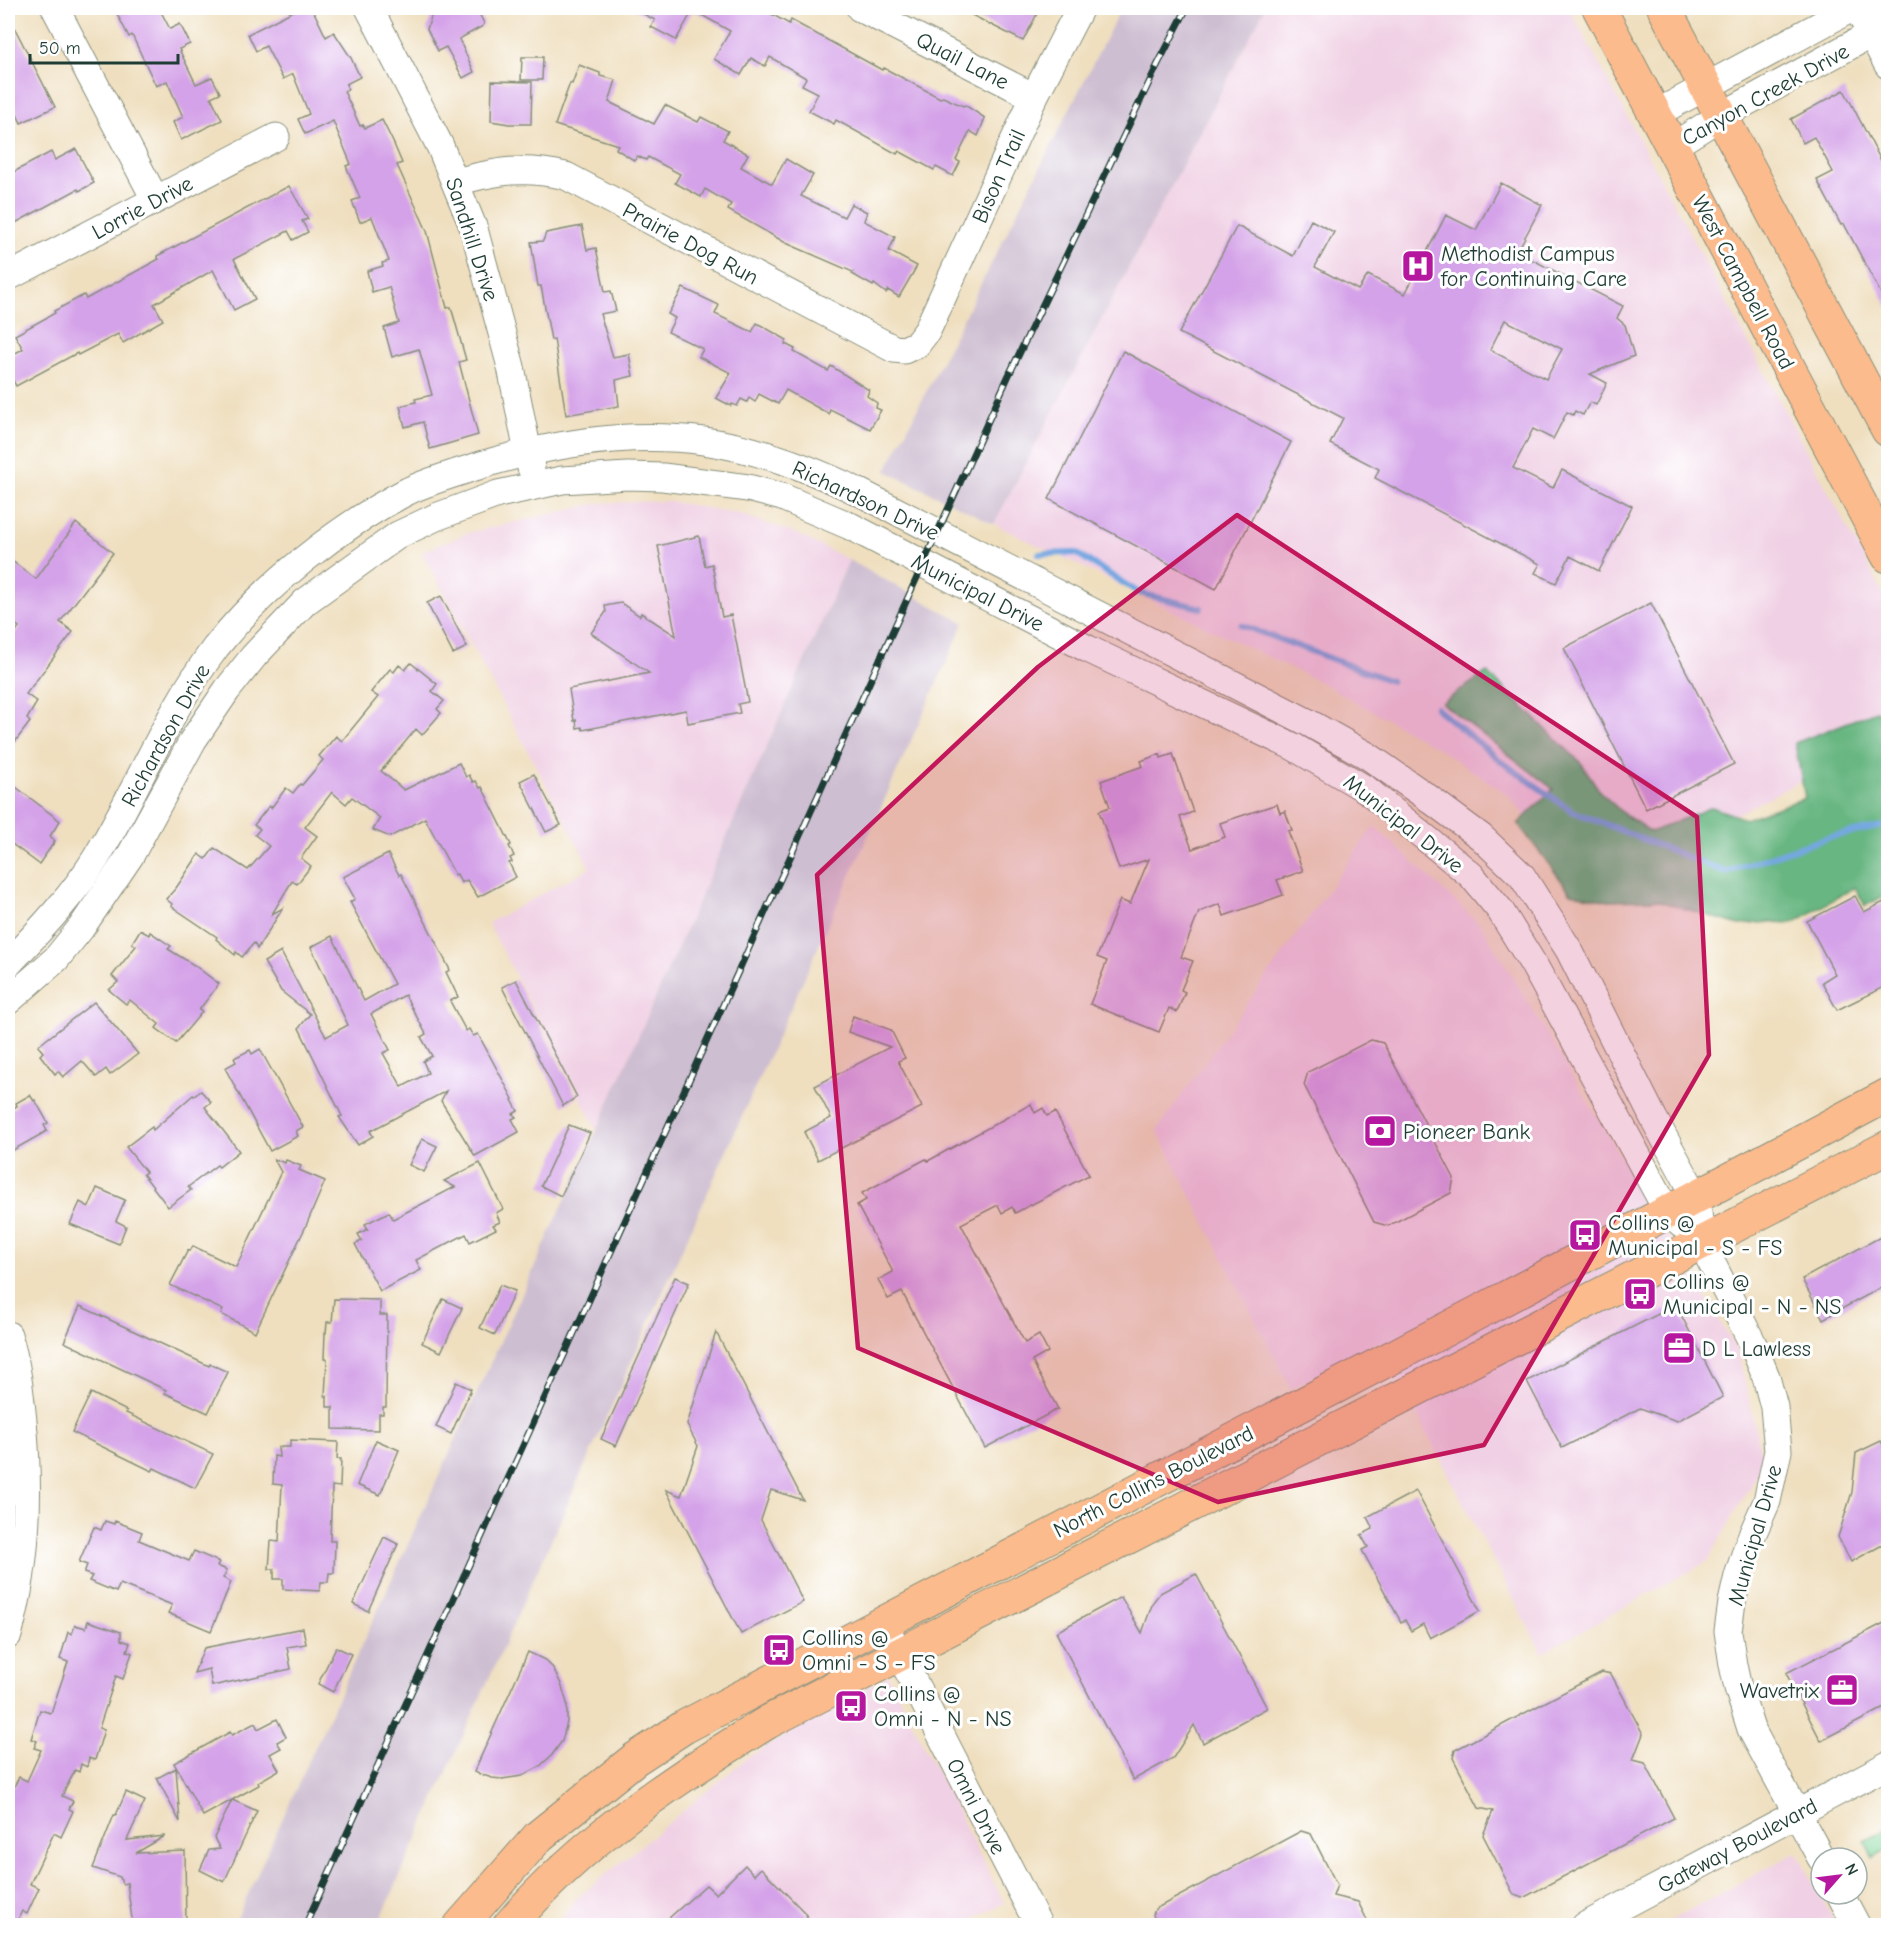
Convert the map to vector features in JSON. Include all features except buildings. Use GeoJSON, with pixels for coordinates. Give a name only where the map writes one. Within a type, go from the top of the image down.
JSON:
{"type":"FeatureCollection","features":[{"type":"Feature","properties":{"kind":"main road","name":"West Campbell Road"},"geometry":{"type":"LineString","coordinates":[[1599,8],[1888,556]]}},
{"type":"Feature","properties":{"kind":"main road"},"geometry":{"type":"LineString","coordinates":[[1664,8],[1888,430]]}},
{"type":"Feature","properties":{"kind":"main road","name":"North Collins Boulevard"},"geometry":{"type":"LineString","coordinates":[[460,1926],[539,1836],[635,1760],[684,1727],[1888,1095]]}},
{"type":"Feature","properties":{"kind":"main road","name":"North Collins Boulevard"},"geometry":{"type":"LineString","coordinates":[[509,1926],[573,1860],[653,1796],[768,1722],[1888,1147]]}},
{"type":"Feature","properties":{"kind":"main road"},"geometry":{"type":"LineString","coordinates":[[1089,1557],[1151,1506],[1179,1468],[1231,1485]]}},
{"type":"Feature","properties":{"kind":"street"},"geometry":{"type":"LineString","coordinates":[[55,8],[155,199]]}},
{"type":"Feature","properties":{"kind":"street","name":"Sandhill Drive"},"geometry":{"type":"LineString","coordinates":[[369,8],[440,146],[474,229],[511,367],[535,486]]}},
{"type":"Feature","properties":{"kind":"street","name":"Quail Lane"},"geometry":{"type":"LineString","coordinates":[[860,8],[1034,97]]}},
{"type":"Feature","properties":{"kind":"street","name":"Bison Trail"},"geometry":{"type":"LineString","coordinates":[[917,344],[927,331],[1034,97],[1080,8]]}},
{"type":"Feature","properties":{"kind":"street","name":"Canyon Creek Drive"},"geometry":{"type":"LineString","coordinates":[[1655,114],[1705,85],[1852,8]]}},
{"type":"Feature","properties":{"kind":"street"},"geometry":{"type":"LineString","coordinates":[[1857,8],[1880,30],[1888,65]]}},
{"type":"Feature","properties":{"kind":"street","name":"Canyon Creek Drive"},"geometry":{"type":"LineString","coordinates":[[1672,146],[1722,116],[1880,30]]}},
{"type":"Feature","properties":{"kind":"street","name":"Lorrie Drive"},"geometry":{"type":"LineString","coordinates":[[8,278],[276,137]]}},
{"type":"Feature","properties":{"kind":"street","name":"Prairie Dog Run"},"geometry":{"type":"LineString","coordinates":[[456,182],[490,173],[528,169],[566,176],[894,349],[904,350],[917,344]]}},
{"type":"Feature","properties":{"kind":"street","name":"Richardson Drive"},"geometry":{"type":"LineString","coordinates":[[8,964],[44,926],[94,860],[193,679],[218,645],[257,601],[311,554],[377,508],[411,490],[446,476],[527,452],[606,438],[704,441],[819,472],[1309,723]]}},
{"type":"Feature","properties":{"kind":"street","name":"Richardson Drive"},"geometry":{"type":"LineString","coordinates":[[8,1001],[56,958],[81,928],[130,856],[193,740],[227,690],[254,656],[306,602],[398,535],[446,513],[498,494],[562,480],[592,478],[663,477],[748,488],[782,496],[850,526]]}},
{"type":"Feature","properties":{"kind":"street","name":"Municipal Drive"},"geometry":{"type":"LineString","coordinates":[[850,526],[1106,658],[1294,747],[1367,790],[1471,875],[1500,910],[1682,1204],[1752,1342],[1766,1377],[1774,1407],[1778,1451],[1767,1501],[1749,1542],[1738,1576],[1728,1630],[1738,1688],[1752,1729],[1815,1846]]}},
{"type":"Feature","properties":{"kind":"street"},"geometry":{"type":"LineString","coordinates":[[1106,658],[1121,626]]}},
{"type":"Feature","properties":{"kind":"street","name":"Municipal Drive"},"geometry":{"type":"LineString","coordinates":[[1309,723],[1368,756],[1427,797],[1481,837],[1522,876],[1569,950],[1654,1119],[1682,1204]]}},
{"type":"Feature","properties":{"kind":"street"},"geometry":{"type":"LineString","coordinates":[[1536,967],[1569,950]]}},
{"type":"Feature","properties":{"kind":"street"},"geometry":{"type":"LineString","coordinates":[[8,1335],[20,1391],[27,1463],[27,1501],[17,1604],[8,1635]]}},
{"type":"Feature","properties":{"kind":"street","name":"Omni Drive"},"geometry":{"type":"LineString","coordinates":[[883,1622],[1039,1926]]}},
{"type":"Feature","properties":{"kind":"street","name":"Gateway Boulevard"},"geometry":{"type":"LineString","coordinates":[[1585,1926],[1888,1765]]}},
{"type":"Feature","properties":{"kind":"street"},"geometry":{"type":"LineString","coordinates":[[1846,1906],[1857,1926]]}},
{"type":"Feature","properties":{"kind":"highlighted area"},"geometry":{"type":"Polygon","coordinates":[[[1237,515],[1697,817],[1709,1055],[1484,1445],[1218,1502],[858,1348],[817,875],[1038,667],[1237,515]]]}},
{"type":"Feature","properties":{"kind":"shaded area"},"geometry":{"type":"Polygon","coordinates":[[[1121,8],[1265,8],[994,524],[886,471],[1121,8]]]}},
{"type":"Feature","properties":{"kind":"shaded area","name":"Methodist Campus for Continuing Care"},"geometry":{"type":"Polygon","coordinates":[[[1265,8],[1569,8],[1888,603],[1888,736],[1580,895],[1562,860],[1507,794],[1436,747],[1328,686],[994,524],[1265,8]]]}},
{"type":"Feature","properties":{"kind":"shaded area"},"geometry":{"type":"Polygon","coordinates":[[[668,501],[740,514],[797,534],[849,560],[597,1130],[488,923],[590,868],[422,552],[468,533],[599,503],[668,501]]]}},
{"type":"Feature","properties":{"kind":"shaded area"},"geometry":{"type":"Polygon","coordinates":[[[849,560],[964,623],[378,1925],[234,1925],[597,1130],[849,560]]]}},
{"type":"Feature","properties":{"kind":"shaded area"},"geometry":{"type":"Polygon","coordinates":[[[1374,826],[1482,926],[1738,1352],[1763,1462],[1708,1561],[1542,1653],[1379,1342],[1291,1389],[1157,1130],[1374,826]]]}},
{"type":"Feature","properties":{"kind":"shaded area"},"geometry":{"type":"Polygon","coordinates":[[[888,1675],[1004,1903],[960,1925],[558,1926],[574,1901],[747,1758],[888,1675]]]}},
{"type":"Feature","properties":{"kind":"shaded area"},"geometry":{"type":"Polygon","coordinates":[[[1797,1852],[1809,1874],[1809,1906],[1826,1906],[1836,1925],[1662,1925],[1797,1852]]]}},
{"type":"Feature","properties":{"kind":"green space"},"geometry":{"type":"Polygon","coordinates":[[[1487,672],[1582,764],[1601,793],[1625,815],[1651,832],[1712,807],[1745,819],[1805,798],[1795,743],[1876,711],[1888,718],[1888,894],[1865,906],[1855,887],[1793,923],[1770,922],[1739,925],[1656,900],[1608,901],[1571,893],[1518,824],[1553,789],[1442,703],[1487,672]]]}},
{"type":"Feature","properties":{"kind":"green space"},"geometry":{"type":"Polygon","coordinates":[[[1888,1829],[1888,1850],[1873,1858],[1865,1841],[1888,1829]]]}},
{"type":"Feature","properties":{"kind":"waterway"},"geometry":{"type":"LineString","coordinates":[[1039,554],[1076,553],[1139,593],[1201,608]]}},
{"type":"Feature","properties":{"kind":"waterway"},"geometry":{"type":"LineString","coordinates":[[1241,625],[1391,681]]}},
{"type":"Feature","properties":{"kind":"waterway"},"geometry":{"type":"LineString","coordinates":[[1436,708],[1502,762],[1572,811],[1725,872],[1830,837],[1888,825]]}},
{"type":"Feature","properties":{"kind":"railway"},"geometry":{"type":"LineString","coordinates":[[305,1926],[1008,377],[1187,8]]}},
{"type":"Feature","properties":{"kind":"place","name":"Methodist Campus for Continuing Care"},"geometry":{"type":"Point","coordinates":[1418,266]}},
{"type":"Feature","properties":{"kind":"place","name":"Pioneer Bank"},"geometry":{"type":"Point","coordinates":[1380,1131]}},
{"type":"Feature","properties":{"kind":"place","name":"Collins @ Municipal - S - FS"},"geometry":{"type":"Point","coordinates":[1585,1235]}},
{"type":"Feature","properties":{"kind":"place","name":"Collins @ Municipal - N - NS"},"geometry":{"type":"Point","coordinates":[1640,1294]}},
{"type":"Feature","properties":{"kind":"place","name":"D L Lawless"},"geometry":{"type":"Point","coordinates":[1679,1348]}},
{"type":"Feature","properties":{"kind":"place","name":"Collins @ Omni - S - FS"},"geometry":{"type":"Point","coordinates":[779,1650]}},
{"type":"Feature","properties":{"kind":"place","name":"Wavetrix"},"geometry":{"type":"Point","coordinates":[1842,1690]}},
{"type":"Feature","properties":{"kind":"place","name":"Collins @ Omni - N - NS"},"geometry":{"type":"Point","coordinates":[851,1706]}}]}
